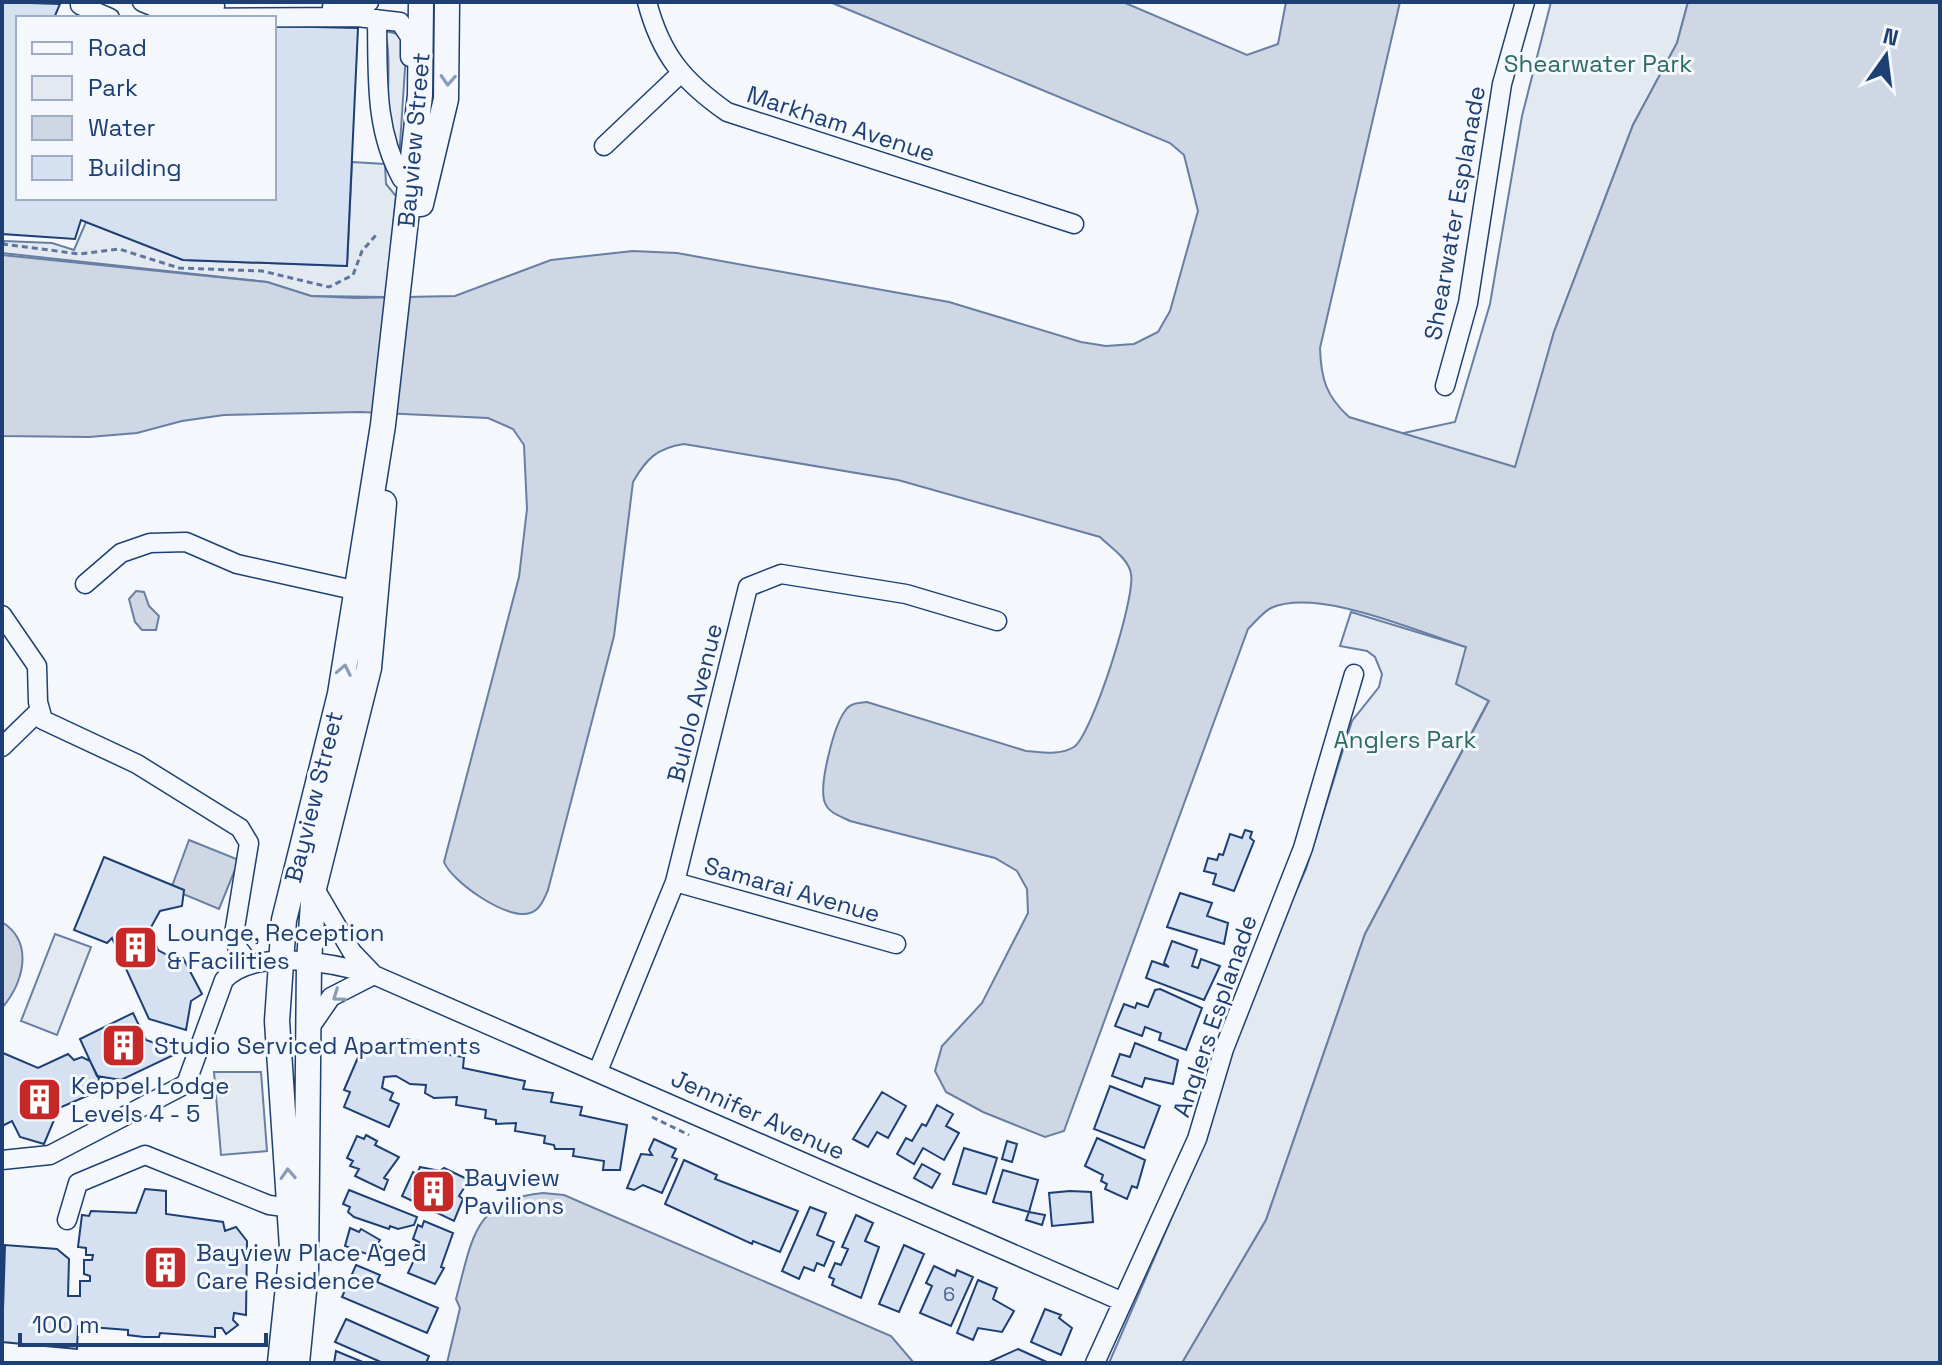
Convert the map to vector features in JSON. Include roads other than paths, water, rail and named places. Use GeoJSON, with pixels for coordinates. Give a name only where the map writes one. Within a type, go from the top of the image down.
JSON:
{"type":"FeatureCollection","features":[{"type":"Feature","properties":{"kind":"main road","name":"Bayview Street"},"geometry":{"type":"LineString","coordinates":[[297,1363],[299,1209],[296,1098],[277,1021],[280,962],[284,920],[368,593],[384,502],[383,425],[402,279],[420,95],[421,2]]}},
{"type":"Feature","properties":{"kind":"main road","name":"Bayview Street"},"geometry":{"type":"LineString","coordinates":[[402,279],[446,99],[447,2]]}},
{"type":"Feature","properties":{"kind":"main road","name":"Bayview Street"},"geometry":{"type":"LineString","coordinates":[[296,1098],[311,1026],[309,962],[314,888],[369,668],[368,593]]}},
{"type":"Feature","properties":{"kind":"main road","name":"Bayview Street"},"geometry":{"type":"LineString","coordinates":[[280,1363],[299,1209]]}},
{"type":"Feature","properties":{"kind":"street"},"geometry":{"type":"LineString","coordinates":[[142,2],[176,16]]}},
{"type":"Feature","properties":{"kind":"street"},"geometry":{"type":"LineString","coordinates":[[176,2],[373,11],[400,22],[410,37],[400,204],[404,251]]}},
{"type":"Feature","properties":{"kind":"street","name":"Markham Avenue"},"geometry":{"type":"LineString","coordinates":[[647,2],[659,39],[680,74],[727,112],[1074,224]]}},
{"type":"Feature","properties":{"kind":"street","name":"Shearwater Esplanade"},"geometry":{"type":"LineString","coordinates":[[1445,386],[1468,303],[1502,84],[1525,2]]}},
{"type":"Feature","properties":{"kind":"street"},"geometry":{"type":"LineString","coordinates":[[77,7],[104,16]]}},
{"type":"Feature","properties":{"kind":"street"},"geometry":{"type":"LineString","coordinates":[[236,16],[373,11]]}},
{"type":"Feature","properties":{"kind":"street"},"geometry":{"type":"LineString","coordinates":[[373,11],[383,133],[389,156],[402,179]]}},
{"type":"Feature","properties":{"kind":"street"},"geometry":{"type":"LineString","coordinates":[[604,146],[680,74]]}},
{"type":"Feature","properties":{"kind":"street"},"geometry":{"type":"LineString","coordinates":[[85,584],[121,553],[150,543],[186,542],[237,564],[368,593]]}},
{"type":"Feature","properties":{"kind":"street","name":"Bulolo Avenue"},"geometry":{"type":"LineString","coordinates":[[598,1071],[675,882],[748,587],[781,574],[906,594],[997,621]]}},
{"type":"Feature","properties":{"kind":"street"},"geometry":{"type":"LineString","coordinates":[[2,615],[37,666],[43,720],[137,764],[240,828],[249,843],[234,934],[237,947],[249,963],[224,980],[186,1084],[50,1155],[2,1160]]}},
{"type":"Feature","properties":{"kind":"street","name":"Anglers Esplanade"},"geometry":{"type":"LineString","coordinates":[[1095,1363],[1197,1139],[1224,1049],[1303,848],[1354,674]]}},
{"type":"Feature","properties":{"kind":"street"},"geometry":{"type":"LineString","coordinates":[[2,747],[40,710]]}},
{"type":"Feature","properties":{"kind":"street","name":"Samarai Avenue"},"geometry":{"type":"LineString","coordinates":[[675,882],[896,944]]}},
{"type":"Feature","properties":{"kind":"street","name":"Jennifer Avenue"},"geometry":{"type":"LineString","coordinates":[[314,888],[334,926],[374,975]]}},
{"type":"Feature","properties":{"kind":"street","name":"Jennifer Avenue"},"geometry":{"type":"LineString","coordinates":[[249,963],[338,964],[374,975],[1121,1301]]}},
{"type":"Feature","properties":{"kind":"street"},"geometry":{"type":"LineString","coordinates":[[311,1026],[331,997],[374,975]]}},
{"type":"Feature","properties":{"kind":"street"},"geometry":{"type":"LineString","coordinates":[[67,1220],[78,1183],[145,1155],[269,1205],[299,1209]]}},
{"type":"Feature","properties":{"kind":"water"},"geometry":{"type":"Polygon","coordinates":[[[830,2],[1123,2],[1247,55],[1278,44],[1286,2],[1400,2],[1320,348],[1324,378],[1335,402],[1349,417],[1515,467],[1554,332],[1633,125],[1677,43],[1688,2],[1940,2],[1940,1363],[1182,1363],[1266,1220],[1365,934],[1489,701],[1456,684],[1466,647],[1368,614],[1315,603],[1291,603],[1271,608],[1248,629],[1064,1131],[1045,1137],[983,1112],[946,1092],[935,1071],[942,1046],[982,1003],[1028,913],[1027,889],[1017,871],[995,858],[850,821],[827,806],[823,795],[824,784],[836,729],[849,706],[860,703],[867,702],[1026,751],[1056,752],[1074,747],[1082,737],[1101,693],[1120,636],[1131,588],[1127,563],[1100,537],[898,480],[684,444],[659,452],[648,461],[633,482],[614,636],[548,890],[536,909],[520,914],[482,898],[458,880],[444,862],[519,577],[527,509],[524,445],[513,429],[488,418],[361,412],[224,415],[182,421],[137,433],[89,437],[2,436],[2,255],[267,282],[311,296],[356,298],[455,296],[551,260],[633,251],[677,253],[949,302],[1081,342],[1106,346],[1134,344],[1158,332],[1170,311],[1198,211],[1184,155],[1170,143],[830,2]]]}},
{"type":"Feature","properties":{"kind":"water"},"geometry":{"type":"Polygon","coordinates":[[[136,591],[144,592],[149,606],[159,616],[156,630],[142,630],[135,622],[129,599],[136,591]]]}},
{"type":"Feature","properties":{"kind":"water"},"geometry":{"type":"Polygon","coordinates":[[[189,840],[239,860],[219,909],[171,889],[189,840]]]}},
{"type":"Feature","properties":{"kind":"water"},"geometry":{"type":"Polygon","coordinates":[[[2,922],[19,941],[22,964],[16,987],[2,1008],[2,922]]]}},
{"type":"Feature","properties":{"kind":"water"},"geometry":{"type":"Polygon","coordinates":[[[543,1193],[564,1195],[891,1336],[914,1363],[447,1363],[460,1308],[456,1299],[466,1259],[479,1226],[502,1204],[543,1193]]]}},
{"type":"Feature","properties":{"kind":"place","name":"Lounge, Reception & Facilities"},"geometry":{"type":"Point","coordinates":[136,947]}},
{"type":"Feature","properties":{"kind":"place","name":"Studio Serviced Apartments"},"geometry":{"type":"Point","coordinates":[123,1046]}},
{"type":"Feature","properties":{"kind":"place","name":"Keppel Lodge Levels 4 - 5"},"geometry":{"type":"Point","coordinates":[40,1100]}},
{"type":"Feature","properties":{"kind":"place","name":"Bayview Pavilions"},"geometry":{"type":"Point","coordinates":[433,1192]}},
{"type":"Feature","properties":{"kind":"place","name":"Bayview Place Aged Care Residence"},"geometry":{"type":"Point","coordinates":[165,1267]}},
{"type":"Feature","properties":{"kind":"park label","name":"Shearwater Park"},"geometry":{"type":"Point","coordinates":[1598,64]}},
{"type":"Feature","properties":{"kind":"park label","name":"Anglers Park"},"geometry":{"type":"Point","coordinates":[1405,740]}}]}
